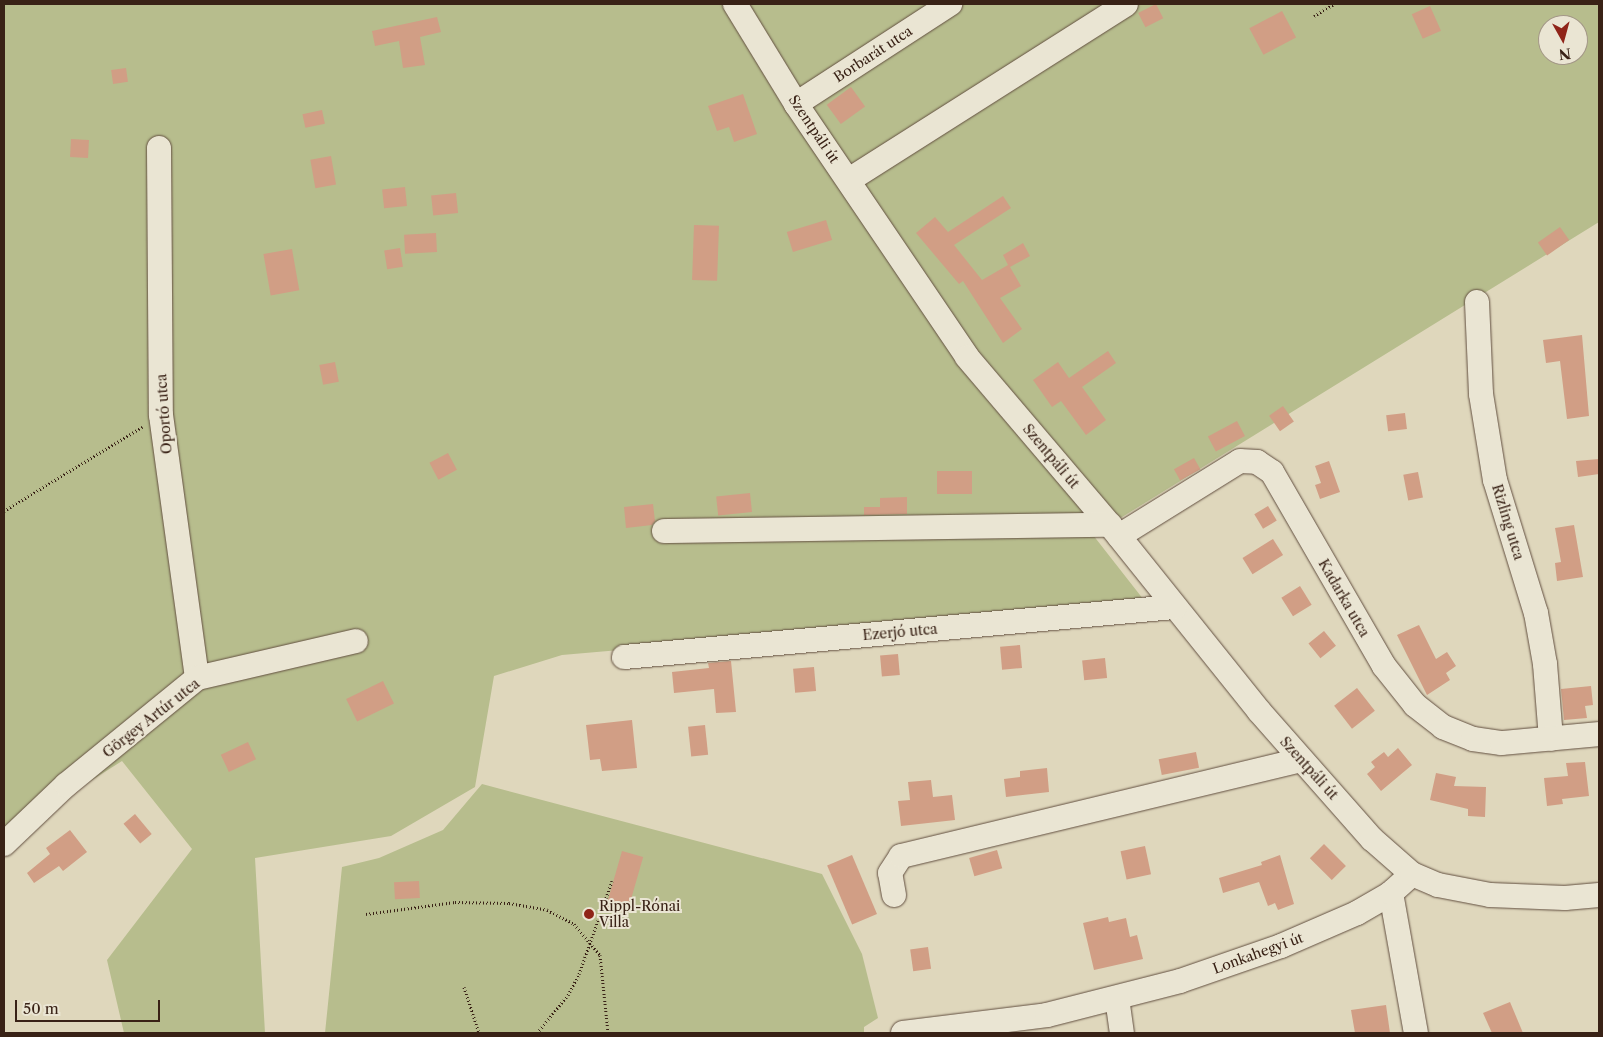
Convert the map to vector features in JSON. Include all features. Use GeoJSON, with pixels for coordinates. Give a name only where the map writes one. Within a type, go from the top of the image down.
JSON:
{"type":"FeatureCollection","features":[{"type":"Feature","properties":{"kind":"street","name":"Szentpáli út"},"geometry":{"type":"LineString","coordinates":[[735,4],[796,104],[968,357],[1115,530],[1175,608],[1300,760],[1372,839],[1412,874]]}},
{"type":"Feature","properties":{"kind":"street","name":"Borbarát utca"},"geometry":{"type":"LineString","coordinates":[[796,104],[950,4]]}},
{"type":"Feature","properties":{"kind":"street"},"geometry":{"type":"LineString","coordinates":[[849,180],[1126,4]]}},
{"type":"Feature","properties":{"kind":"street","name":"Oportó utca"},"geometry":{"type":"LineString","coordinates":[[159,148],[161,415],[197,678]]}},
{"type":"Feature","properties":{"kind":"street","name":"Rizling utca"},"geometry":{"type":"LineString","coordinates":[[1477,302],[1479,375],[1495,480],[1536,614],[1545,664],[1551,739]]}},
{"type":"Feature","properties":{"kind":"street","name":"Kadarka utca"},"geometry":{"type":"LineString","coordinates":[[1115,530],[1240,461],[1257,462],[1272,472],[1384,666],[1415,706],[1443,727],[1473,739],[1502,743],[1599,734]]}},
{"type":"Feature","properties":{"kind":"street"},"geometry":{"type":"LineString","coordinates":[[664,531],[1115,530]]}},
{"type":"Feature","properties":{"kind":"street","name":"Ezerjó utca"},"geometry":{"type":"LineString","coordinates":[[624,657],[1175,608]]}},
{"type":"Feature","properties":{"kind":"street","name":"Görgey Artúr utca"},"geometry":{"type":"LineString","coordinates":[[4,844],[66,785],[197,678],[356,641]]}},
{"type":"Feature","properties":{"kind":"street"},"geometry":{"type":"LineString","coordinates":[[894,895],[890,873],[901,856],[1300,760]]}},
{"type":"Feature","properties":{"kind":"street"},"geometry":{"type":"LineString","coordinates":[[1412,874],[1438,885],[1490,895],[1565,898],[1599,895]]}},
{"type":"Feature","properties":{"kind":"street","name":"Lonkahegyi út"},"geometry":{"type":"LineString","coordinates":[[903,1033],[1047,1015],[1117,998],[1281,946],[1391,893],[1412,874]]}},
{"type":"Feature","properties":{"kind":"street"},"geometry":{"type":"LineString","coordinates":[[1391,893],[1416,1033]]}},
{"type":"Feature","properties":{"kind":"street"},"geometry":{"type":"LineString","coordinates":[[1117,998],[1122,1033]]}},
{"type":"Feature","properties":{"kind":"path"},"geometry":{"type":"LineString","coordinates":[[1314,16],[1334,4]]}},
{"type":"Feature","properties":{"kind":"path"},"geometry":{"type":"LineString","coordinates":[[4,511],[161,415]]}},
{"type":"Feature","properties":{"kind":"path"},"geometry":{"type":"LineString","coordinates":[[537,1033],[568,995],[590,939],[604,910],[612,881]]}},
{"type":"Feature","properties":{"kind":"path"},"geometry":{"type":"LineString","coordinates":[[366,914],[455,902],[509,903],[547,910],[574,924],[590,939],[600,955],[605,979],[608,1033]]}},
{"type":"Feature","properties":{"kind":"path"},"geometry":{"type":"LineString","coordinates":[[464,987],[479,1033]]}},
{"type":"Feature","properties":{"kind":"green space"},"geometry":{"type":"Polygon","coordinates":[[[4,4],[1599,4],[1599,222],[1093,535],[1147,604],[562,655],[494,676],[475,787],[391,836],[255,858],[265,1033],[124,1033],[107,960],[192,849],[122,761],[4,836],[4,4]]]}},
{"type":"Feature","properties":{"kind":"green space","name":"Rippl-Rónai Villa"},"geometry":{"type":"Polygon","coordinates":[[[482,784],[822,874],[862,954],[878,1018],[864,1027],[864,1033],[325,1033],[342,867],[379,858],[443,830],[482,784]]]}},
{"type":"Feature","properties":{"kind":"building"},"geometry":{"type":"Polygon","coordinates":[[[1156,4],[1163,18],[1145,27],[1138,13],[1156,4]]]}},
{"type":"Feature","properties":{"kind":"building"},"geometry":{"type":"Polygon","coordinates":[[[1430,6],[1441,31],[1423,39],[1412,14],[1430,6]]]}},
{"type":"Feature","properties":{"kind":"building"},"geometry":{"type":"Polygon","coordinates":[[[1282,11],[1296,37],[1263,55],[1249,28],[1282,11]]]}},
{"type":"Feature","properties":{"kind":"building"},"geometry":{"type":"Polygon","coordinates":[[[437,17],[441,32],[420,37],[425,65],[403,68],[399,41],[375,46],[372,31],[437,17]]]}},
{"type":"Feature","properties":{"kind":"building"},"geometry":{"type":"Polygon","coordinates":[[[126,68],[128,82],[113,84],[111,70],[126,68]]]}},
{"type":"Feature","properties":{"kind":"building"},"geometry":{"type":"Polygon","coordinates":[[[851,87],[865,106],[841,124],[827,105],[851,87]]]}},
{"type":"Feature","properties":{"kind":"building"},"geometry":{"type":"Polygon","coordinates":[[[743,94],[757,134],[734,142],[729,127],[717,131],[708,106],[743,94]]]}},
{"type":"Feature","properties":{"kind":"building"},"geometry":{"type":"Polygon","coordinates":[[[322,110],[325,124],[305,128],[302,114],[322,110]]]}},
{"type":"Feature","properties":{"kind":"building"},"geometry":{"type":"Polygon","coordinates":[[[71,139],[89,140],[88,158],[70,157],[71,139]]]}},
{"type":"Feature","properties":{"kind":"building"},"geometry":{"type":"Polygon","coordinates":[[[331,156],[336,185],[315,188],[310,160],[331,156]]]}},
{"type":"Feature","properties":{"kind":"building"},"geometry":{"type":"Polygon","coordinates":[[[405,187],[407,206],[384,208],[382,189],[405,187]]]}},
{"type":"Feature","properties":{"kind":"building"},"geometry":{"type":"Polygon","coordinates":[[[456,193],[458,213],[433,216],[431,196],[456,193]]]}},
{"type":"Feature","properties":{"kind":"building"},"geometry":{"type":"Polygon","coordinates":[[[1003,196],[1011,208],[954,245],[982,280],[1008,265],[1003,255],[1023,243],[1030,256],[1010,267],[1021,286],[1000,298],[1022,329],[1003,343],[963,281],[959,284],[916,233],[935,217],[948,232],[1003,196]]]}},
{"type":"Feature","properties":{"kind":"building"},"geometry":{"type":"Polygon","coordinates":[[[826,220],[832,240],[793,252],[787,232],[826,220]]]}},
{"type":"Feature","properties":{"kind":"building"},"geometry":{"type":"Polygon","coordinates":[[[694,225],[719,226],[717,281],[692,280],[694,225]]]}},
{"type":"Feature","properties":{"kind":"building"},"geometry":{"type":"Polygon","coordinates":[[[1560,227],[1569,240],[1547,256],[1538,242],[1560,227]]]}},
{"type":"Feature","properties":{"kind":"building"},"geometry":{"type":"Polygon","coordinates":[[[436,233],[437,252],[405,254],[404,235],[436,233]]]}},
{"type":"Feature","properties":{"kind":"building"},"geometry":{"type":"Polygon","coordinates":[[[400,248],[403,267],[387,269],[384,251],[400,248]]]}},
{"type":"Feature","properties":{"kind":"building"},"geometry":{"type":"Polygon","coordinates":[[[292,249],[299,290],[271,295],[263,254],[292,249]]]}},
{"type":"Feature","properties":{"kind":"building"},"geometry":{"type":"Polygon","coordinates":[[[1582,335],[1589,416],[1567,419],[1560,361],[1546,363],[1543,340],[1582,335]]]}},
{"type":"Feature","properties":{"kind":"building"},"geometry":{"type":"Polygon","coordinates":[[[1108,351],[1116,363],[1082,387],[1106,420],[1086,435],[1061,401],[1052,407],[1033,380],[1058,362],[1069,378],[1108,351]]]}},
{"type":"Feature","properties":{"kind":"building"},"geometry":{"type":"Polygon","coordinates":[[[335,362],[339,382],[323,385],[319,365],[335,362]]]}},
{"type":"Feature","properties":{"kind":"building"},"geometry":{"type":"Polygon","coordinates":[[[1283,406],[1294,422],[1280,431],[1269,416],[1283,406]]]}},
{"type":"Feature","properties":{"kind":"building"},"geometry":{"type":"Polygon","coordinates":[[[1405,413],[1407,429],[1388,431],[1386,415],[1405,413]]]}},
{"type":"Feature","properties":{"kind":"building"},"geometry":{"type":"Polygon","coordinates":[[[1237,421],[1245,436],[1216,452],[1208,436],[1237,421]]]}},
{"type":"Feature","properties":{"kind":"building"},"geometry":{"type":"Polygon","coordinates":[[[448,453],[457,470],[438,480],[429,463],[448,453]]]}},
{"type":"Feature","properties":{"kind":"building"},"geometry":{"type":"Polygon","coordinates":[[[1194,458],[1200,469],[1180,481],[1174,469],[1194,458]]]}},
{"type":"Feature","properties":{"kind":"building"},"geometry":{"type":"Polygon","coordinates":[[[1599,459],[1599,474],[1578,477],[1576,461],[1599,459]]]}},
{"type":"Feature","properties":{"kind":"building"},"geometry":{"type":"Polygon","coordinates":[[[1329,461],[1340,492],[1320,499],[1315,485],[1321,483],[1315,466],[1329,461]]]}},
{"type":"Feature","properties":{"kind":"building"},"geometry":{"type":"Polygon","coordinates":[[[937,471],[972,471],[972,494],[937,494],[937,471]]]}},
{"type":"Feature","properties":{"kind":"building"},"geometry":{"type":"Polygon","coordinates":[[[1418,472],[1423,498],[1408,500],[1403,475],[1418,472]]]}},
{"type":"Feature","properties":{"kind":"building"},"geometry":{"type":"Polygon","coordinates":[[[750,493],[752,512],[718,515],[716,497],[750,493]]]}},
{"type":"Feature","properties":{"kind":"building"},"geometry":{"type":"Polygon","coordinates":[[[907,497],[907,514],[864,515],[864,507],[880,507],[880,498],[907,497]]]}},
{"type":"Feature","properties":{"kind":"building"},"geometry":{"type":"Polygon","coordinates":[[[653,504],[655,521],[652,525],[626,528],[624,507],[653,504]]]}},
{"type":"Feature","properties":{"kind":"building"},"geometry":{"type":"Polygon","coordinates":[[[1268,506],[1277,521],[1263,529],[1254,514],[1268,506]]]}},
{"type":"Feature","properties":{"kind":"building"},"geometry":{"type":"Polygon","coordinates":[[[1574,525],[1583,577],[1557,581],[1555,563],[1561,562],[1555,528],[1574,525]]]}},
{"type":"Feature","properties":{"kind":"building"},"geometry":{"type":"Polygon","coordinates":[[[1273,539],[1283,555],[1253,574],[1242,558],[1273,539]]]}},
{"type":"Feature","properties":{"kind":"building"},"geometry":{"type":"Polygon","coordinates":[[[1300,586],[1312,605],[1293,616],[1281,598],[1300,586]]]}},
{"type":"Feature","properties":{"kind":"building"},"geometry":{"type":"Polygon","coordinates":[[[1419,625],[1436,659],[1447,652],[1456,666],[1446,673],[1450,680],[1427,695],[1397,635],[1419,625]]]}},
{"type":"Feature","properties":{"kind":"building"},"geometry":{"type":"Polygon","coordinates":[[[1324,631],[1336,646],[1320,658],[1308,644],[1324,631]]]}},
{"type":"Feature","properties":{"kind":"building"},"geometry":{"type":"Polygon","coordinates":[[[1020,645],[1022,668],[1002,670],[1000,647],[1020,645]]]}},
{"type":"Feature","properties":{"kind":"building"},"geometry":{"type":"Polygon","coordinates":[[[898,654],[900,675],[882,676],[880,656],[898,654]]]}},
{"type":"Feature","properties":{"kind":"building"},"geometry":{"type":"Polygon","coordinates":[[[1105,658],[1107,678],[1084,680],[1082,660],[1105,658]]]}},
{"type":"Feature","properties":{"kind":"building"},"geometry":{"type":"Polygon","coordinates":[[[731,661],[736,712],[716,713],[714,689],[674,693],[672,672],[709,668],[708,663],[731,661]]]}},
{"type":"Feature","properties":{"kind":"building"},"geometry":{"type":"Polygon","coordinates":[[[814,667],[816,691],[795,693],[793,669],[814,667]]]}},
{"type":"Feature","properties":{"kind":"building"},"geometry":{"type":"Polygon","coordinates":[[[383,681],[394,703],[357,721],[346,699],[383,681]]]}},
{"type":"Feature","properties":{"kind":"building"},"geometry":{"type":"Polygon","coordinates":[[[1591,686],[1593,705],[1585,706],[1587,718],[1564,720],[1561,689],[1591,686]]]}},
{"type":"Feature","properties":{"kind":"building"},"geometry":{"type":"Polygon","coordinates":[[[1357,688],[1375,711],[1352,729],[1334,706],[1357,688]]]}},
{"type":"Feature","properties":{"kind":"building"},"geometry":{"type":"Polygon","coordinates":[[[632,720],[637,768],[602,771],[600,759],[590,760],[586,725],[632,720]]]}},
{"type":"Feature","properties":{"kind":"building"},"geometry":{"type":"Polygon","coordinates":[[[705,725],[708,755],[691,757],[688,727],[705,725]]]}},
{"type":"Feature","properties":{"kind":"building"},"geometry":{"type":"Polygon","coordinates":[[[248,742],[256,759],[229,772],[221,755],[248,742]]]}},
{"type":"Feature","properties":{"kind":"building"},"geometry":{"type":"Polygon","coordinates":[[[1398,748],[1412,765],[1381,791],[1367,774],[1375,767],[1371,762],[1384,752],[1388,757],[1398,748]]]}},
{"type":"Feature","properties":{"kind":"building"},"geometry":{"type":"Polygon","coordinates":[[[1196,752],[1199,768],[1162,775],[1159,759],[1196,752]]]}},
{"type":"Feature","properties":{"kind":"building"},"geometry":{"type":"Polygon","coordinates":[[[1585,762],[1589,796],[1562,799],[1563,804],[1547,806],[1544,778],[1568,776],[1566,763],[1585,762]]]}},
{"type":"Feature","properties":{"kind":"building"},"geometry":{"type":"Polygon","coordinates":[[[1047,768],[1049,792],[1006,797],[1004,779],[1020,777],[1020,771],[1047,768]]]}},
{"type":"Feature","properties":{"kind":"building"},"geometry":{"type":"Polygon","coordinates":[[[1436,773],[1456,777],[1454,786],[1486,787],[1485,817],[1468,816],[1468,809],[1430,800],[1436,773]]]}},
{"type":"Feature","properties":{"kind":"building"},"geometry":{"type":"Polygon","coordinates":[[[931,780],[933,797],[952,795],[955,820],[901,826],[898,801],[910,800],[908,782],[931,780]]]}},
{"type":"Feature","properties":{"kind":"building"},"geometry":{"type":"Polygon","coordinates":[[[135,814],[152,834],[140,844],[124,824],[135,814]]]}},
{"type":"Feature","properties":{"kind":"building"},"geometry":{"type":"Polygon","coordinates":[[[70,830],[87,852],[63,871],[59,866],[34,883],[27,873],[50,854],[46,848],[70,830]]]}},
{"type":"Feature","properties":{"kind":"building"},"geometry":{"type":"Polygon","coordinates":[[[1324,844],[1346,866],[1332,880],[1310,858],[1324,844]]]}},
{"type":"Feature","properties":{"kind":"building"},"geometry":{"type":"Polygon","coordinates":[[[1145,846],[1151,874],[1127,880],[1121,851],[1145,846]]]}},
{"type":"Feature","properties":{"kind":"building"},"geometry":{"type":"Polygon","coordinates":[[[997,850],[1002,868],[974,876],[969,858],[997,850]]]}},
{"type":"Feature","properties":{"kind":"building"},"geometry":{"type":"Polygon","coordinates":[[[622,851],[643,857],[627,914],[606,908],[622,851]]]}},
{"type":"Feature","properties":{"kind":"building"},"geometry":{"type":"Polygon","coordinates":[[[852,855],[877,914],[852,924],[827,866],[852,855]]]}},
{"type":"Feature","properties":{"kind":"building"},"geometry":{"type":"Polygon","coordinates":[[[1280,855],[1294,904],[1278,910],[1275,903],[1268,906],[1259,882],[1223,893],[1219,878],[1262,865],[1261,862],[1280,855]]]}},
{"type":"Feature","properties":{"kind":"building"},"geometry":{"type":"Polygon","coordinates":[[[419,881],[420,898],[395,899],[394,882],[419,881]]]}},
{"type":"Feature","properties":{"kind":"building"},"geometry":{"type":"Polygon","coordinates":[[[1108,917],[1109,922],[1126,918],[1130,937],[1137,935],[1143,959],[1094,970],[1083,923],[1108,917]]]}},
{"type":"Feature","properties":{"kind":"building"},"geometry":{"type":"Polygon","coordinates":[[[928,947],[931,969],[913,971],[910,950],[928,947]]]}},
{"type":"Feature","properties":{"kind":"building"},"geometry":{"type":"Polygon","coordinates":[[[1510,1002],[1523,1033],[1492,1033],[1483,1013],[1510,1002]]]}},
{"type":"Feature","properties":{"kind":"building"},"geometry":{"type":"Polygon","coordinates":[[[1386,1005],[1390,1033],[1355,1033],[1351,1010],[1386,1005]]]}},
{"type":"Feature","properties":{"kind":"place","name":"Rippl-Rónai Villa"},"geometry":{"type":"Point","coordinates":[589,914]}}]}
